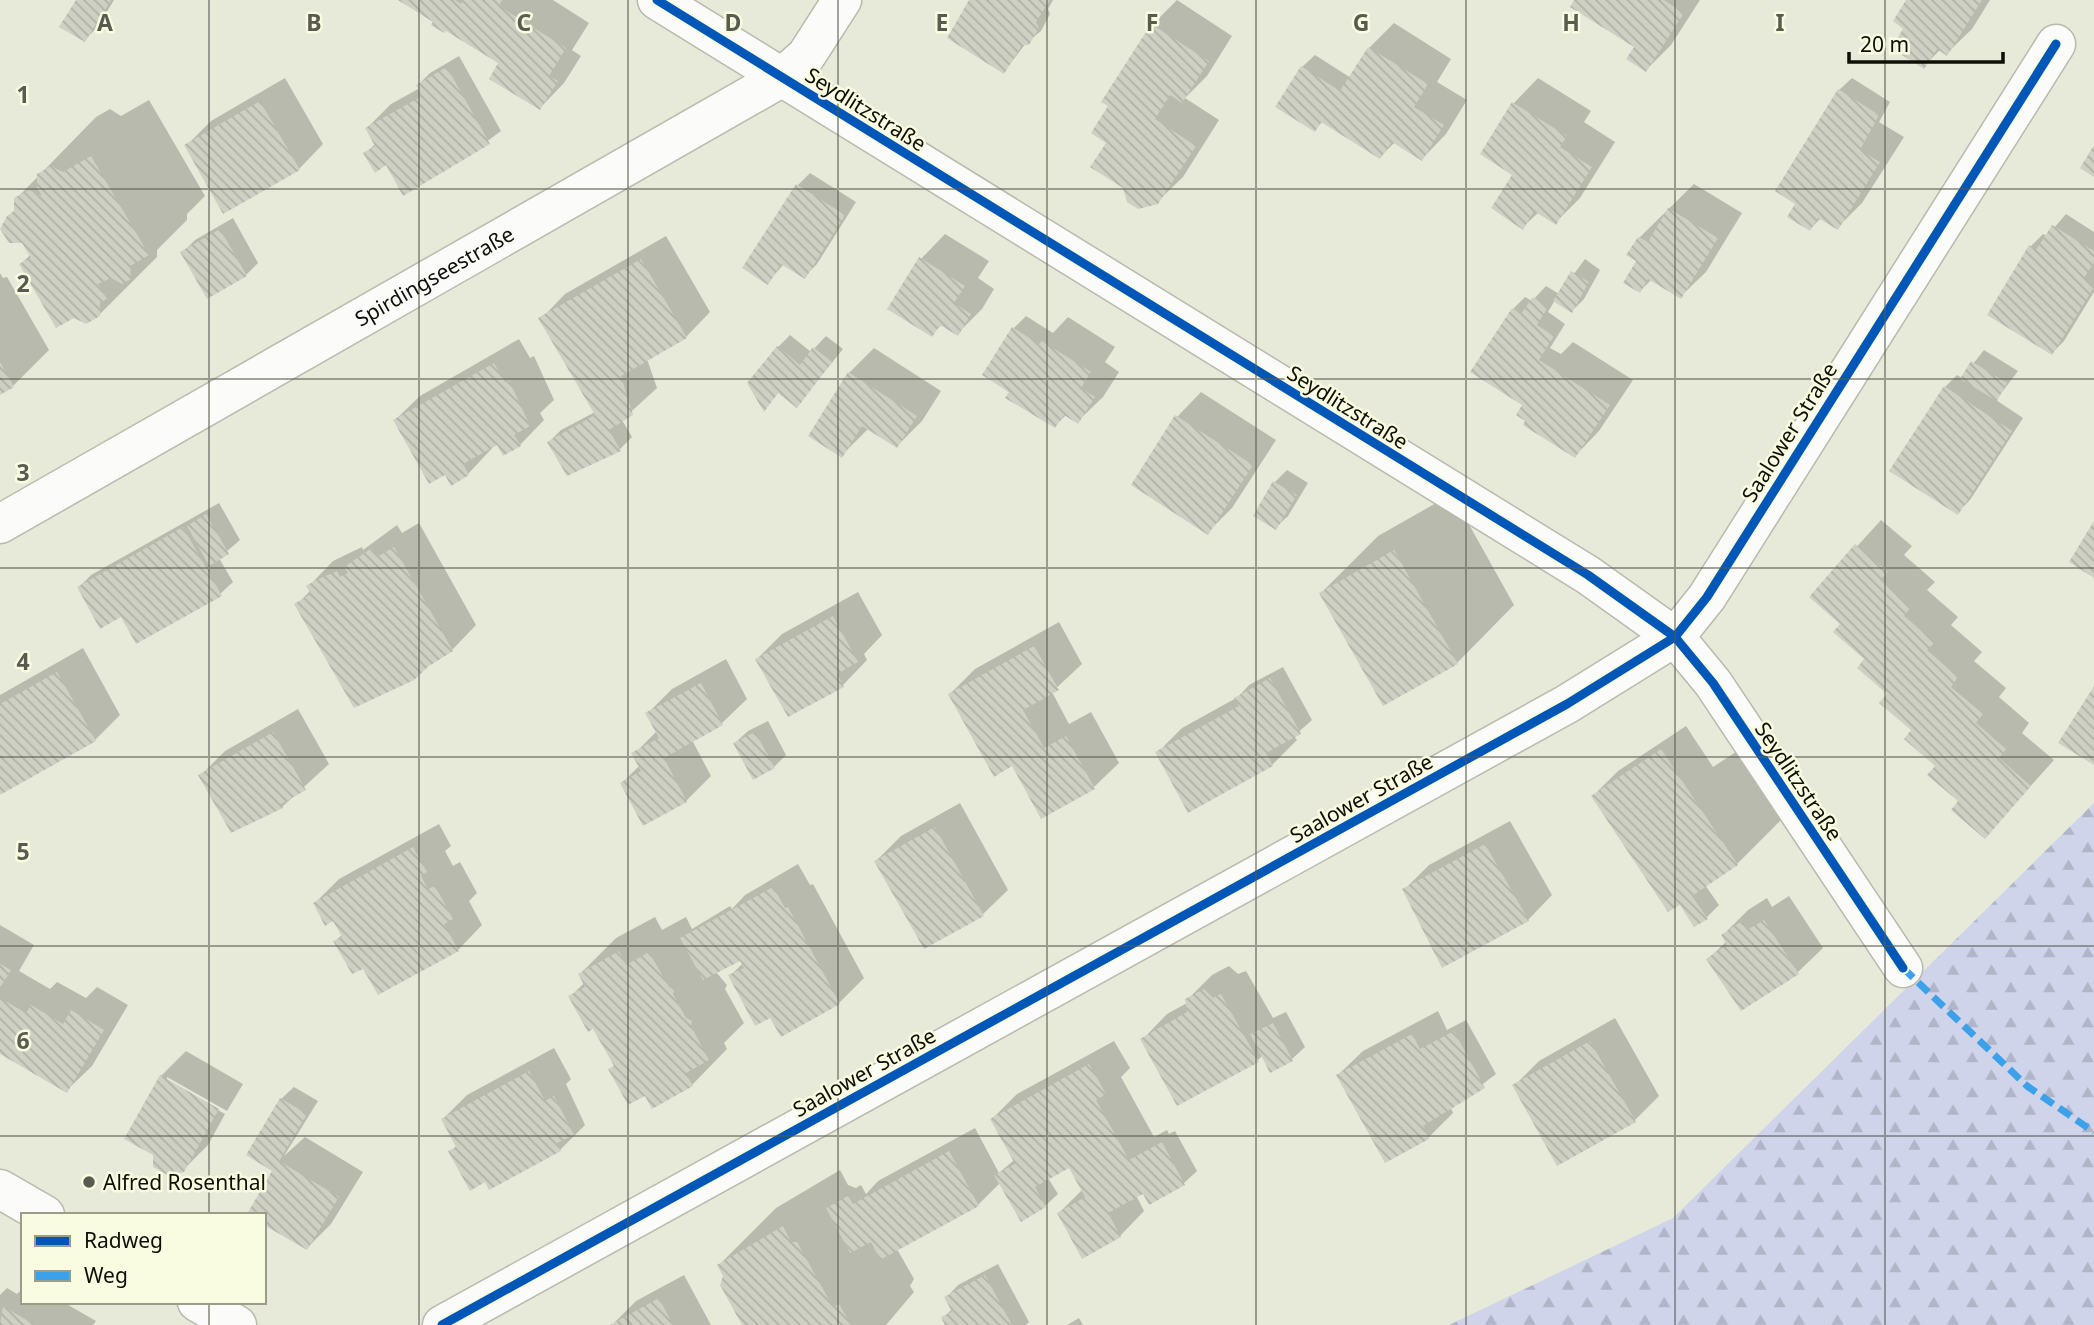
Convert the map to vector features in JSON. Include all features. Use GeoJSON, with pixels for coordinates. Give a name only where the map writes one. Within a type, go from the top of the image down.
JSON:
{"type":"FeatureCollection","features":[{"type":"Feature","properties":{"kind":"street","name":"Seydlitzstraße"},"geometry":{"type":"LineString","coordinates":[[657,0],[1588,575],[1675,637],[1713,683],[1903,968]]}},
{"type":"Feature","properties":{"kind":"street","name":"Spirdingseestraße"},"geometry":{"type":"LineString","coordinates":[[0,524],[781,78],[806,56],[842,0]]}},
{"type":"Feature","properties":{"kind":"street","name":"Saalower Straße"},"geometry":{"type":"LineString","coordinates":[[442,1325],[1567,704],[1675,637],[1707,597],[2056,44]]}},
{"type":"Feature","properties":{"kind":"street"},"geometry":{"type":"LineString","coordinates":[[0,1189],[42,1213]]}},
{"type":"Feature","properties":{"kind":"street"},"geometry":{"type":"LineString","coordinates":[[200,1304],[237,1325]]}},
{"type":"Feature","properties":{"kind":"green space"},"geometry":{"type":"Polygon","coordinates":[[[2094,803],[2094,1325],[1449,1325],[1673,1218],[2094,803]]]}},
{"type":"Feature","properties":{"kind":"building"},"geometry":{"type":"Polygon","coordinates":[[[76,0],[111,0],[85,42],[59,27],[76,0]]]}},
{"type":"Feature","properties":{"kind":"building"},"geometry":{"type":"Polygon","coordinates":[[[398,0],[455,0],[461,4],[463,0],[502,0],[499,6],[566,48],[549,76],[558,81],[540,110],[489,79],[498,63],[446,31],[444,33],[431,25],[433,22],[398,0]]]}},
{"type":"Feature","properties":{"kind":"building"},"geometry":{"type":"Polygon","coordinates":[[[969,0],[1050,0],[1036,22],[1039,28],[1029,45],[1022,45],[1004,74],[947,38],[969,0]]]}},
{"type":"Feature","properties":{"kind":"building"},"geometry":{"type":"Polygon","coordinates":[[[1574,0],[1664,0],[1684,13],[1646,72],[1626,59],[1634,47],[1570,7],[1574,0]]]}},
{"type":"Feature","properties":{"kind":"building"},"geometry":{"type":"Polygon","coordinates":[[[1906,0],[1982,0],[1947,56],[1937,49],[1924,69],[1891,48],[1903,29],[1893,21],[1906,0]]]}},
{"type":"Feature","properties":{"kind":"building"},"geometry":{"type":"Polygon","coordinates":[[[1151,24],[1209,61],[1182,103],[1170,95],[1155,119],[1196,146],[1158,204],[1138,209],[1127,202],[1123,188],[1090,167],[1106,143],[1091,133],[1108,106],[1101,102],[1151,24]]]}},
{"type":"Feature","properties":{"kind":"building"},"geometry":{"type":"Polygon","coordinates":[[[1368,47],[1428,84],[1414,107],[1444,125],[1422,161],[1392,142],[1380,159],[1321,122],[1315,132],[1275,107],[1301,66],[1340,91],[1368,47]]]}},
{"type":"Feature","properties":{"kind":"building"},"geometry":{"type":"Polygon","coordinates":[[[447,67],[490,144],[403,196],[386,165],[375,173],[363,153],[375,146],[365,128],[422,96],[416,85],[447,67]]]}},
{"type":"Feature","properties":{"kind":"building"},"geometry":{"type":"Polygon","coordinates":[[[1838,89],[1879,115],[1860,150],[1880,162],[1838,230],[1818,218],[1810,231],[1787,217],[1795,204],[1775,191],[1838,89]]]}},
{"type":"Feature","properties":{"kind":"building"},"geometry":{"type":"Polygon","coordinates":[[[260,101],[300,170],[223,214],[184,145],[260,101]]]}},
{"type":"Feature","properties":{"kind":"building"},"geometry":{"type":"Polygon","coordinates":[[[1512,102],[1567,136],[1560,147],[1592,167],[1556,225],[1534,211],[1523,230],[1491,208],[1512,175],[1480,154],[1512,102]]]}},
{"type":"Feature","properties":{"kind":"building"},"geometry":{"type":"Polygon","coordinates":[[[2094,145],[2094,177],[2080,168],[2094,145]]]}},
{"type":"Feature","properties":{"kind":"building"},"geometry":{"type":"Polygon","coordinates":[[[91,156],[149,255],[130,266],[131,279],[122,284],[111,278],[98,284],[107,299],[100,303],[100,316],[86,324],[74,318],[56,328],[19,264],[31,258],[22,243],[9,243],[0,229],[7,216],[14,211],[14,198],[29,190],[42,196],[37,188],[37,174],[51,166],[63,172],[91,156]]]}},
{"type":"Feature","properties":{"kind":"building"},"geometry":{"type":"Polygon","coordinates":[[[796,184],[845,215],[805,279],[781,264],[768,285],[742,268],[796,184]]]}},
{"type":"Feature","properties":{"kind":"building"},"geometry":{"type":"Polygon","coordinates":[[[1668,208],[1718,238],[1681,299],[1648,279],[1640,293],[1623,283],[1636,261],[1626,255],[1638,237],[1648,242],[1668,208]]]}},
{"type":"Feature","properties":{"kind":"building"},"geometry":{"type":"Polygon","coordinates":[[[2052,225],[2094,251],[2094,262],[2084,278],[2094,287],[2052,355],[1987,315],[2029,245],[2036,250],[2052,225]]]}},
{"type":"Feature","properties":{"kind":"building"},"geometry":{"type":"Polygon","coordinates":[[[220,229],[247,276],[207,299],[180,252],[220,229]]]}},
{"type":"Feature","properties":{"kind":"building"},"geometry":{"type":"Polygon","coordinates":[[[919,257],[965,286],[954,303],[971,314],[958,336],[940,325],[932,337],[887,309],[919,257]]]}},
{"type":"Feature","properties":{"kind":"building"},"geometry":{"type":"Polygon","coordinates":[[[641,259],[687,338],[621,376],[633,415],[609,430],[621,451],[567,476],[547,442],[595,415],[538,318],[641,259]]]}},
{"type":"Feature","properties":{"kind":"building"},"geometry":{"type":"Polygon","coordinates":[[[1571,271],[1589,282],[1572,313],[1553,301],[1571,271]]]}},
{"type":"Feature","properties":{"kind":"building"},"geometry":{"type":"Polygon","coordinates":[[[1533,297],[1548,307],[1537,325],[1554,336],[1539,360],[1610,405],[1575,458],[1523,425],[1525,421],[1516,415],[1522,405],[1470,372],[1512,308],[1521,314],[1533,297]]]}},
{"type":"Feature","properties":{"kind":"building"},"geometry":{"type":"Polygon","coordinates":[[[1012,327],[1039,344],[1042,341],[1091,372],[1081,388],[1095,397],[1078,424],[1064,415],[1055,428],[1005,398],[1009,392],[982,375],[1012,327]]]}},
{"type":"Feature","properties":{"kind":"building"},"geometry":{"type":"Polygon","coordinates":[[[777,346],[800,365],[813,347],[832,362],[797,408],[778,393],[764,412],[747,383],[777,346]]]}},
{"type":"Feature","properties":{"kind":"building"},"geometry":{"type":"Polygon","coordinates":[[[1971,361],[2007,383],[1997,401],[1960,379],[1971,361]]]}},
{"type":"Feature","properties":{"kind":"building"},"geometry":{"type":"Polygon","coordinates":[[[0,362],[14,387],[0,395],[0,362]]]}},
{"type":"Feature","properties":{"kind":"building"},"geometry":{"type":"Polygon","coordinates":[[[494,363],[505,382],[509,380],[530,426],[514,435],[521,446],[503,456],[497,445],[463,464],[469,475],[451,486],[445,475],[429,484],[393,420],[494,363]]]}},
{"type":"Feature","properties":{"kind":"building"},"geometry":{"type":"Polygon","coordinates":[[[848,372],[917,416],[897,448],[862,426],[842,458],[808,436],[848,372]]]}},
{"type":"Feature","properties":{"kind":"building"},"geometry":{"type":"Polygon","coordinates":[[[1944,386],[2012,431],[1958,515],[1889,471],[1944,386]]]}},
{"type":"Feature","properties":{"kind":"building"},"geometry":{"type":"Polygon","coordinates":[[[1175,415],[1253,465],[1208,535],[1131,485],[1175,415]]]}},
{"type":"Feature","properties":{"kind":"building"},"geometry":{"type":"Polygon","coordinates":[[[1273,481],[1297,495],[1276,530],[1253,516],[1273,481]]]}},
{"type":"Feature","properties":{"kind":"building"},"geometry":{"type":"Polygon","coordinates":[[[206,514],[229,554],[209,566],[187,526],[206,514]]]}},
{"type":"Feature","properties":{"kind":"building"},"geometry":{"type":"Polygon","coordinates":[[[2094,521],[2094,578],[2069,562],[2094,521]]]}},
{"type":"Feature","properties":{"kind":"building"},"geometry":{"type":"Polygon","coordinates":[[[183,527],[222,596],[136,644],[121,617],[100,629],[77,587],[183,527]]]}},
{"type":"Feature","properties":{"kind":"building"},"geometry":{"type":"Polygon","coordinates":[[[1855,544],[1888,572],[1880,580],[1911,607],[1904,616],[1935,642],[1927,650],[1958,677],[1951,687],[1983,714],[1976,723],[2006,749],[1999,758],[2031,786],[1985,839],[1951,810],[1958,801],[1927,775],[1935,766],[1904,739],[1911,730],[1879,703],[1887,694],[1857,668],[1864,659],[1833,632],[1840,624],[1809,597],[1855,544]]]}},
{"type":"Feature","properties":{"kind":"building"},"geometry":{"type":"Polygon","coordinates":[[[394,547],[453,651],[429,666],[414,680],[354,708],[294,604],[311,594],[306,586],[337,571],[340,577],[348,573],[344,567],[372,548],[377,557],[394,547]]]}},
{"type":"Feature","properties":{"kind":"building"},"geometry":{"type":"Polygon","coordinates":[[[1394,550],[1458,664],[1383,706],[1319,593],[1394,550]]]}},
{"type":"Feature","properties":{"kind":"building"},"geometry":{"type":"Polygon","coordinates":[[[833,616],[858,662],[837,674],[844,687],[788,717],[755,659],[833,616]]]}},
{"type":"Feature","properties":{"kind":"building"},"geometry":{"type":"Polygon","coordinates":[[[1034,646],[1059,690],[1023,710],[1044,748],[1066,736],[1095,789],[1041,819],[1012,766],[994,777],[948,694],[1034,646]]]}},
{"type":"Feature","properties":{"kind":"building"},"geometry":{"type":"Polygon","coordinates":[[[57,672],[96,741],[0,795],[0,704],[57,672]]]}},
{"type":"Feature","properties":{"kind":"building"},"geometry":{"type":"Polygon","coordinates":[[[1270,678],[1301,734],[1266,753],[1273,766],[1188,813],[1155,752],[1239,706],[1234,698],[1270,678]]]}},
{"type":"Feature","properties":{"kind":"building"},"geometry":{"type":"Polygon","coordinates":[[[701,683],[723,725],[664,758],[687,802],[643,826],[620,783],[641,771],[631,753],[659,738],[645,713],[701,683]]]}},
{"type":"Feature","properties":{"kind":"building"},"geometry":{"type":"Polygon","coordinates":[[[2094,686],[2094,765],[2058,743],[2094,686]]]}},
{"type":"Feature","properties":{"kind":"building"},"geometry":{"type":"Polygon","coordinates":[[[273,732],[306,790],[281,804],[283,808],[231,833],[198,775],[273,732]]]}},
{"type":"Feature","properties":{"kind":"building"},"geometry":{"type":"Polygon","coordinates":[[[755,732],[775,768],[753,780],[733,743],[755,732]]]}},
{"type":"Feature","properties":{"kind":"building"},"geometry":{"type":"Polygon","coordinates":[[[1661,749],[1738,865],[1692,896],[1708,919],[1694,927],[1680,905],[1668,912],[1591,796],[1661,749]]]}},
{"type":"Feature","properties":{"kind":"building"},"geometry":{"type":"Polygon","coordinates":[[[935,827],[984,916],[924,949],[874,861],[935,827]]]}},
{"type":"Feature","properties":{"kind":"building"},"geometry":{"type":"Polygon","coordinates":[[[1485,844],[1529,921],[1442,968],[1402,889],[1485,844]]]}},
{"type":"Feature","properties":{"kind":"building"},"geometry":{"type":"Polygon","coordinates":[[[413,847],[427,872],[421,876],[428,889],[435,886],[453,919],[444,924],[459,951],[378,995],[363,969],[352,974],[333,941],[342,937],[333,921],[325,926],[313,903],[413,847]]]}},
{"type":"Feature","properties":{"kind":"building"},"geometry":{"type":"Polygon","coordinates":[[[773,887],[785,908],[788,907],[840,1004],[781,1037],[770,1018],[755,1026],[728,975],[744,968],[740,961],[703,980],[680,938],[773,887]]]}},
{"type":"Feature","properties":{"kind":"building"},"geometry":{"type":"Polygon","coordinates":[[[1764,920],[1799,974],[1741,1011],[1706,959],[1727,945],[1721,935],[1742,921],[1747,930],[1764,920]]]}},
{"type":"Feature","properties":{"kind":"building"},"geometry":{"type":"Polygon","coordinates":[[[619,951],[626,965],[649,952],[669,987],[675,989],[673,994],[686,1018],[692,1021],[691,1026],[709,1060],[686,1073],[693,1086],[652,1109],[645,1096],[628,1105],[608,1069],[614,1066],[593,1029],[588,1032],[568,996],[585,987],[578,974],[619,951]]]}},
{"type":"Feature","properties":{"kind":"building"},"geometry":{"type":"Polygon","coordinates":[[[0,964],[11,970],[0,988],[0,964]]]}},
{"type":"Feature","properties":{"kind":"building"},"geometry":{"type":"Polygon","coordinates":[[[1204,989],[1213,998],[1221,994],[1259,1062],[1177,1106],[1140,1039],[1187,1012],[1185,999],[1204,989]]]}},
{"type":"Feature","properties":{"kind":"building"},"geometry":{"type":"Polygon","coordinates":[[[0,998],[26,1013],[31,1005],[63,1024],[71,1010],[104,1030],[67,1093],[0,1054],[0,998]]]}},
{"type":"Feature","properties":{"kind":"building"},"geometry":{"type":"Polygon","coordinates":[[[1273,1023],[1293,1061],[1270,1073],[1250,1034],[1273,1023]]]}},
{"type":"Feature","properties":{"kind":"building"},"geometry":{"type":"Polygon","coordinates":[[[1454,1031],[1485,1088],[1423,1126],[1429,1139],[1385,1163],[1336,1075],[1412,1034],[1420,1049],[1454,1031]]]}},
{"type":"Feature","properties":{"kind":"building"},"geometry":{"type":"Polygon","coordinates":[[[1590,1041],[1636,1122],[1557,1166],[1512,1085],[1590,1041]]]}},
{"type":"Feature","properties":{"kind":"building"},"geometry":{"type":"Polygon","coordinates":[[[1089,1064],[1106,1094],[1096,1100],[1129,1160],[1162,1142],[1185,1185],[1149,1205],[1143,1194],[1108,1213],[1121,1237],[1082,1259],[1057,1213],[1085,1197],[1069,1168],[1035,1187],[1046,1207],[1021,1222],[994,1175],[1015,1164],[990,1119],[1089,1064]]]}},
{"type":"Feature","properties":{"kind":"building"},"geometry":{"type":"Polygon","coordinates":[[[529,1071],[545,1101],[554,1096],[574,1135],[557,1143],[561,1151],[489,1190],[485,1182],[470,1191],[448,1151],[456,1147],[441,1119],[529,1071]]]}},
{"type":"Feature","properties":{"kind":"building"},"geometry":{"type":"Polygon","coordinates":[[[160,1075],[219,1109],[184,1172],[169,1176],[153,1167],[153,1155],[124,1139],[160,1075]]]}},
{"type":"Feature","properties":{"kind":"building"},"geometry":{"type":"Polygon","coordinates":[[[280,1098],[307,1114],[279,1161],[339,1197],[307,1250],[266,1226],[266,1213],[248,1213],[272,1171],[246,1155],[280,1098]]]}},
{"type":"Feature","properties":{"kind":"building"},"geometry":{"type":"Polygon","coordinates":[[[949,1151],[979,1206],[880,1260],[871,1242],[850,1253],[826,1208],[848,1196],[853,1204],[949,1151]]]}},
{"type":"Feature","properties":{"kind":"building"},"geometry":{"type":"Polygon","coordinates":[[[783,1226],[791,1242],[797,1242],[833,1307],[839,1304],[851,1325],[742,1325],[720,1285],[723,1276],[717,1265],[783,1226]]]}},
{"type":"Feature","properties":{"kind":"building"},"geometry":{"type":"Polygon","coordinates":[[[985,1275],[1012,1325],[945,1325],[941,1317],[952,1312],[944,1297],[985,1275]]]}},
{"type":"Feature","properties":{"kind":"building"},"geometry":{"type":"Polygon","coordinates":[[[659,1298],[673,1325],[610,1325],[659,1298]]]}},
{"type":"Feature","properties":{"kind":"building"},"geometry":{"type":"Polygon","coordinates":[[[3,1306],[35,1325],[0,1325],[3,1306]]]}},
{"type":"Feature","properties":{"kind":"marked path"},"geometry":{"type":"LineString","coordinates":[[1903,968],[2027,1086],[2094,1132]]}},
{"type":"Feature","properties":{"kind":"cycle path"},"geometry":{"type":"LineString","coordinates":[[657,0],[1588,575],[1675,637],[1713,683],[1903,968]]}},
{"type":"Feature","properties":{"kind":"cycle path"},"geometry":{"type":"LineString","coordinates":[[442,1325],[1567,704],[1675,637],[1707,597],[2056,44]]}},
{"type":"Feature","properties":{"kind":"place","name":"Alfred Rosenthal"},"geometry":{"type":"Point","coordinates":[89,1182]}}]}
